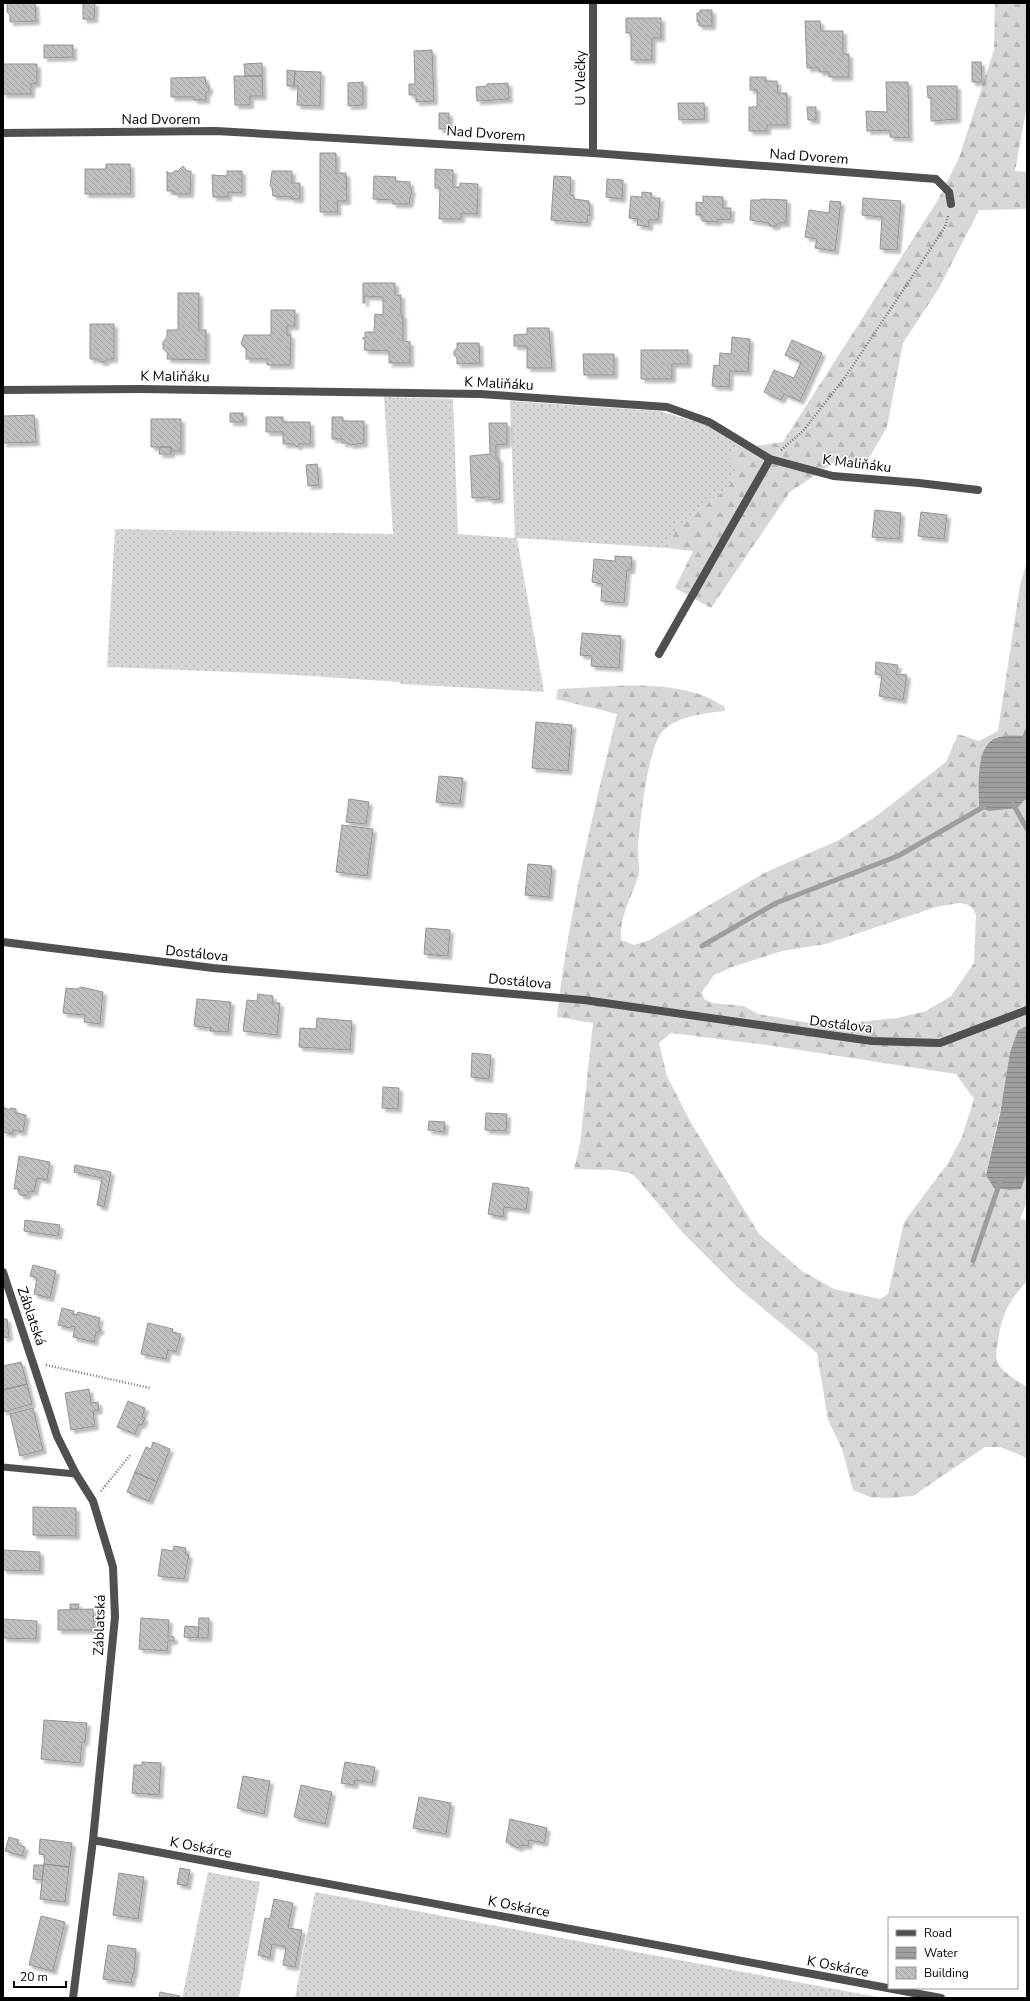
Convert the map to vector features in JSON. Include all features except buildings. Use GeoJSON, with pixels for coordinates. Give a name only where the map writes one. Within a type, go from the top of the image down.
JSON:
{"type":"FeatureCollection","features":[{"type":"Feature","properties":{"kind":"street","name":"U Vlečky"},"geometry":{"type":"LineString","coordinates":[[593,3],[593,153]]}},
{"type":"Feature","properties":{"kind":"street","name":"Nad Dvorem"},"geometry":{"type":"LineString","coordinates":[[3,133],[216,131],[593,153],[936,179],[948,192],[951,204]]}},
{"type":"Feature","properties":{"kind":"street","name":"K Maliňáku"},"geometry":{"type":"LineString","coordinates":[[3,390],[139,389],[480,394],[667,407],[709,422],[770,459],[833,476],[919,482],[978,490]]}},
{"type":"Feature","properties":{"kind":"street"},"geometry":{"type":"LineString","coordinates":[[659,654],[770,459]]}},
{"type":"Feature","properties":{"kind":"street","name":"Dostálova"},"geometry":{"type":"LineString","coordinates":[[3,942],[212,968],[584,1000],[872,1041],[940,1044],[1027,1010]]}},
{"type":"Feature","properties":{"kind":"street","name":"Záblatská"},"geometry":{"type":"LineString","coordinates":[[3,1272],[34,1362],[57,1436],[76,1474],[93,1501],[113,1567],[115,1617],[93,1840],[73,1998]]}},
{"type":"Feature","properties":{"kind":"street","name":"K Oskárce"},"geometry":{"type":"LineString","coordinates":[[93,1840],[888,1988]]}},
{"type":"Feature","properties":{"kind":"street","name":"K Oskárce"},"geometry":{"type":"LineString","coordinates":[[892,1989],[940,1998]]}},
{"type":"Feature","properties":{"kind":"lane"},"geometry":{"type":"LineString","coordinates":[[3,1467],[76,1474]]}},
{"type":"Feature","properties":{"kind":"path"},"geometry":{"type":"LineString","coordinates":[[770,459],[803,431],[846,376],[945,227],[951,204]]}},
{"type":"Feature","properties":{"kind":"path"},"geometry":{"type":"LineString","coordinates":[[34,1362],[150,1388]]}},
{"type":"Feature","properties":{"kind":"path"},"geometry":{"type":"LineString","coordinates":[[93,1501],[131,1454]]}},
{"type":"Feature","properties":{"kind":"green space"},"geometry":{"type":"Polygon","coordinates":[[[995,3],[1027,3],[1027,105],[1015,171],[1027,172],[1027,209],[979,210],[939,288],[903,343],[887,427],[862,470],[835,462],[790,492],[711,608],[675,588],[693,551],[666,548],[678,526],[728,488],[737,472],[728,454],[733,449],[783,442],[938,200],[959,158],[994,50],[995,3]]]}},
{"type":"Feature","properties":{"kind":"green space"},"geometry":{"type":"Polygon","coordinates":[[[384,397],[453,399],[458,534],[515,538],[510,401],[659,411],[707,425],[743,448],[733,449],[737,472],[728,488],[678,526],[666,548],[517,538],[544,692],[400,684],[400,682],[278,674],[107,667],[115,529],[393,534],[384,397]]]}},
{"type":"Feature","properties":{"kind":"green space"},"geometry":{"type":"Polygon","coordinates":[[[1027,561],[1027,735],[997,737],[1017,808],[1027,798],[1027,1026],[1018,1030],[986,1174],[1021,1188],[1027,1173],[1027,1202],[1020,1219],[1027,1220],[1027,1281],[1011,1302],[1004,1316],[996,1356],[999,1364],[1005,1372],[1027,1387],[1027,1458],[1000,1447],[985,1447],[913,1496],[887,1498],[870,1497],[853,1490],[842,1449],[828,1420],[817,1353],[737,1287],[683,1233],[633,1174],[612,1170],[574,1169],[580,1144],[593,1023],[557,1017],[574,903],[590,827],[617,714],[556,699],[558,689],[622,686],[666,687],[707,697],[725,707],[725,711],[692,716],[675,722],[662,732],[652,754],[640,822],[638,851],[639,873],[624,914],[621,931],[621,940],[634,945],[650,940],[764,873],[839,840],[875,817],[946,762],[958,734],[979,741],[998,731],[1020,585],[1027,561]],[[959,903],[936,907],[826,944],[782,951],[735,966],[714,975],[702,992],[704,999],[712,1003],[744,1006],[758,1014],[816,1024],[839,1024],[897,1018],[926,1011],[951,996],[974,963],[976,915],[970,906],[959,903]],[[671,1033],[659,1043],[667,1076],[690,1121],[759,1234],[802,1271],[834,1289],[880,1299],[888,1294],[904,1222],[948,1163],[962,1137],[974,1099],[956,1074],[767,1045],[671,1033]]]}},
{"type":"Feature","properties":{"kind":"green space"},"geometry":{"type":"Polygon","coordinates":[[[208,1872],[260,1882],[239,1998],[182,1998],[208,1872]]]}},
{"type":"Feature","properties":{"kind":"green space"},"geometry":{"type":"Polygon","coordinates":[[[315,1892],[883,1998],[295,1998],[315,1892]]]}},
{"type":"Feature","properties":{"kind":"water"},"geometry":{"type":"Polygon","coordinates":[[[1027,735],[1027,798],[1017,808],[990,811],[979,808],[980,767],[985,748],[991,741],[999,737],[1027,735]]]}},
{"type":"Feature","properties":{"kind":"water"},"geometry":{"type":"Polygon","coordinates":[[[1027,1026],[1027,1173],[1021,1189],[1010,1190],[994,1188],[986,1175],[1000,1114],[1010,1053],[1018,1030],[1027,1026]]]}},
{"type":"Feature","properties":{"kind":"waterway"},"geometry":{"type":"LineString","coordinates":[[1024,740],[1027,731]]}},
{"type":"Feature","properties":{"kind":"waterway"},"geometry":{"type":"LineString","coordinates":[[1013,804],[1027,829]]}},
{"type":"Feature","properties":{"kind":"waterway"},"geometry":{"type":"LineString","coordinates":[[702,946],[776,903],[898,856],[985,806]]}},
{"type":"Feature","properties":{"kind":"waterway"},"geometry":{"type":"LineString","coordinates":[[973,1261],[1000,1182]]}}]}
